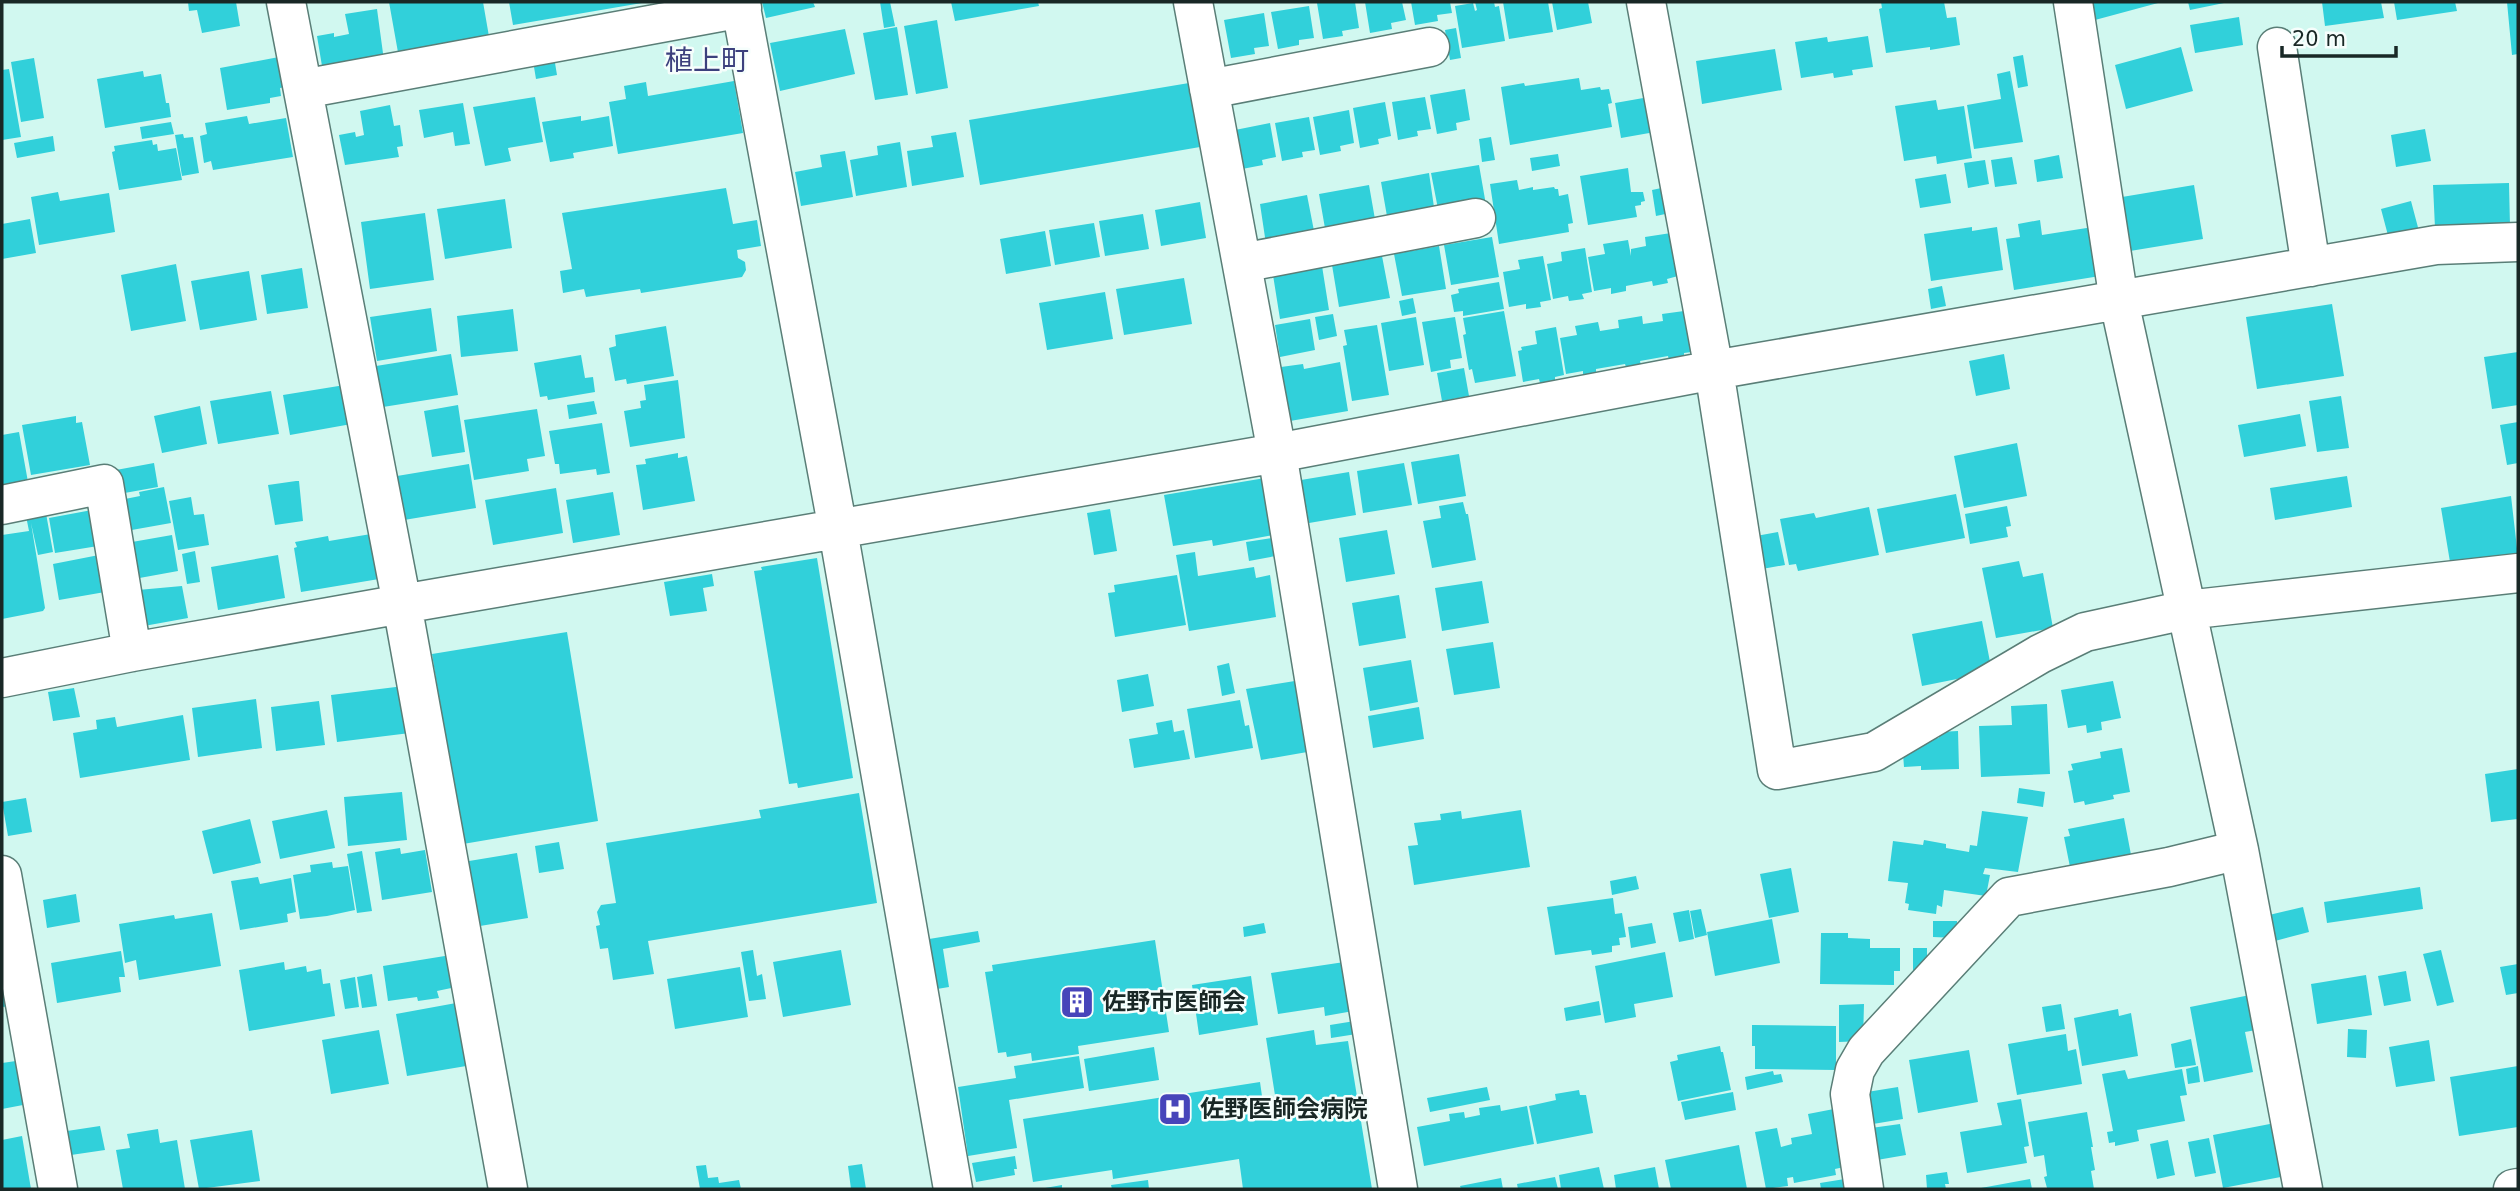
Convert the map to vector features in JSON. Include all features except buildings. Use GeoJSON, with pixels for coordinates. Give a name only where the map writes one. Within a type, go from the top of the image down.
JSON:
{"type":"FeatureCollection","features":[{"type":"Feature","properties":{"kind":"street"},"geometry":{"type":"LineString","coordinates":[[286,2],[402,604],[508,1189]]}},
{"type":"Feature","properties":{"kind":"street"},"geometry":{"type":"LineString","coordinates":[[1193,2],[1277,453],[1398,1189]]}},
{"type":"Feature","properties":{"kind":"street"},"geometry":{"type":"LineString","coordinates":[[1646,2],[1714,370],[1777,770],[1874,752],[2039,654],[2085,632],[2186,610],[2518,573]]}},
{"type":"Feature","properties":{"kind":"street"},"geometry":{"type":"LineString","coordinates":[[2073,2],[2119,301],[2239,850],[2303,1189]]}},
{"type":"Feature","properties":{"kind":"street"},"geometry":{"type":"LineString","coordinates":[[303,89],[741,5],[838,530],[953,1189]]}},
{"type":"Feature","properties":{"kind":"street"},"geometry":{"type":"LineString","coordinates":[[1209,89],[1430,47]]}},
{"type":"Feature","properties":{"kind":"street"},"geometry":{"type":"LineString","coordinates":[[2277,47],[2311,267]]}},
{"type":"Feature","properties":{"kind":"street"},"geometry":{"type":"LineString","coordinates":[[1242,262],[1476,218]]}},
{"type":"Feature","properties":{"kind":"street"},"geometry":{"type":"LineString","coordinates":[[2,678],[402,604],[1277,453],[1714,370],[2436,245],[2518,242]]}},
{"type":"Feature","properties":{"kind":"street"},"geometry":{"type":"LineString","coordinates":[[2,505],[104,484],[132,652]]}},
{"type":"Feature","properties":{"kind":"street"},"geometry":{"type":"LineString","coordinates":[[1864,1189],[1850,1094],[1855,1070],[1866,1051],[2009,897],[2169,867],[2239,850]]}},
{"type":"Feature","properties":{"kind":"street"},"geometry":{"type":"LineString","coordinates":[[2,875],[58,1189]]}},
{"type":"Feature","properties":{"kind":"place","name":"佐野市医師会"},"geometry":{"type":"Point","coordinates":[1077,1002]}},
{"type":"Feature","properties":{"kind":"place","name":"佐野医師会病院"},"geometry":{"type":"Point","coordinates":[1175,1109]}},
{"type":"Feature","properties":{"kind":"district","name":"植上町"},"geometry":{"type":"Point","coordinates":[707,60]}}]}
